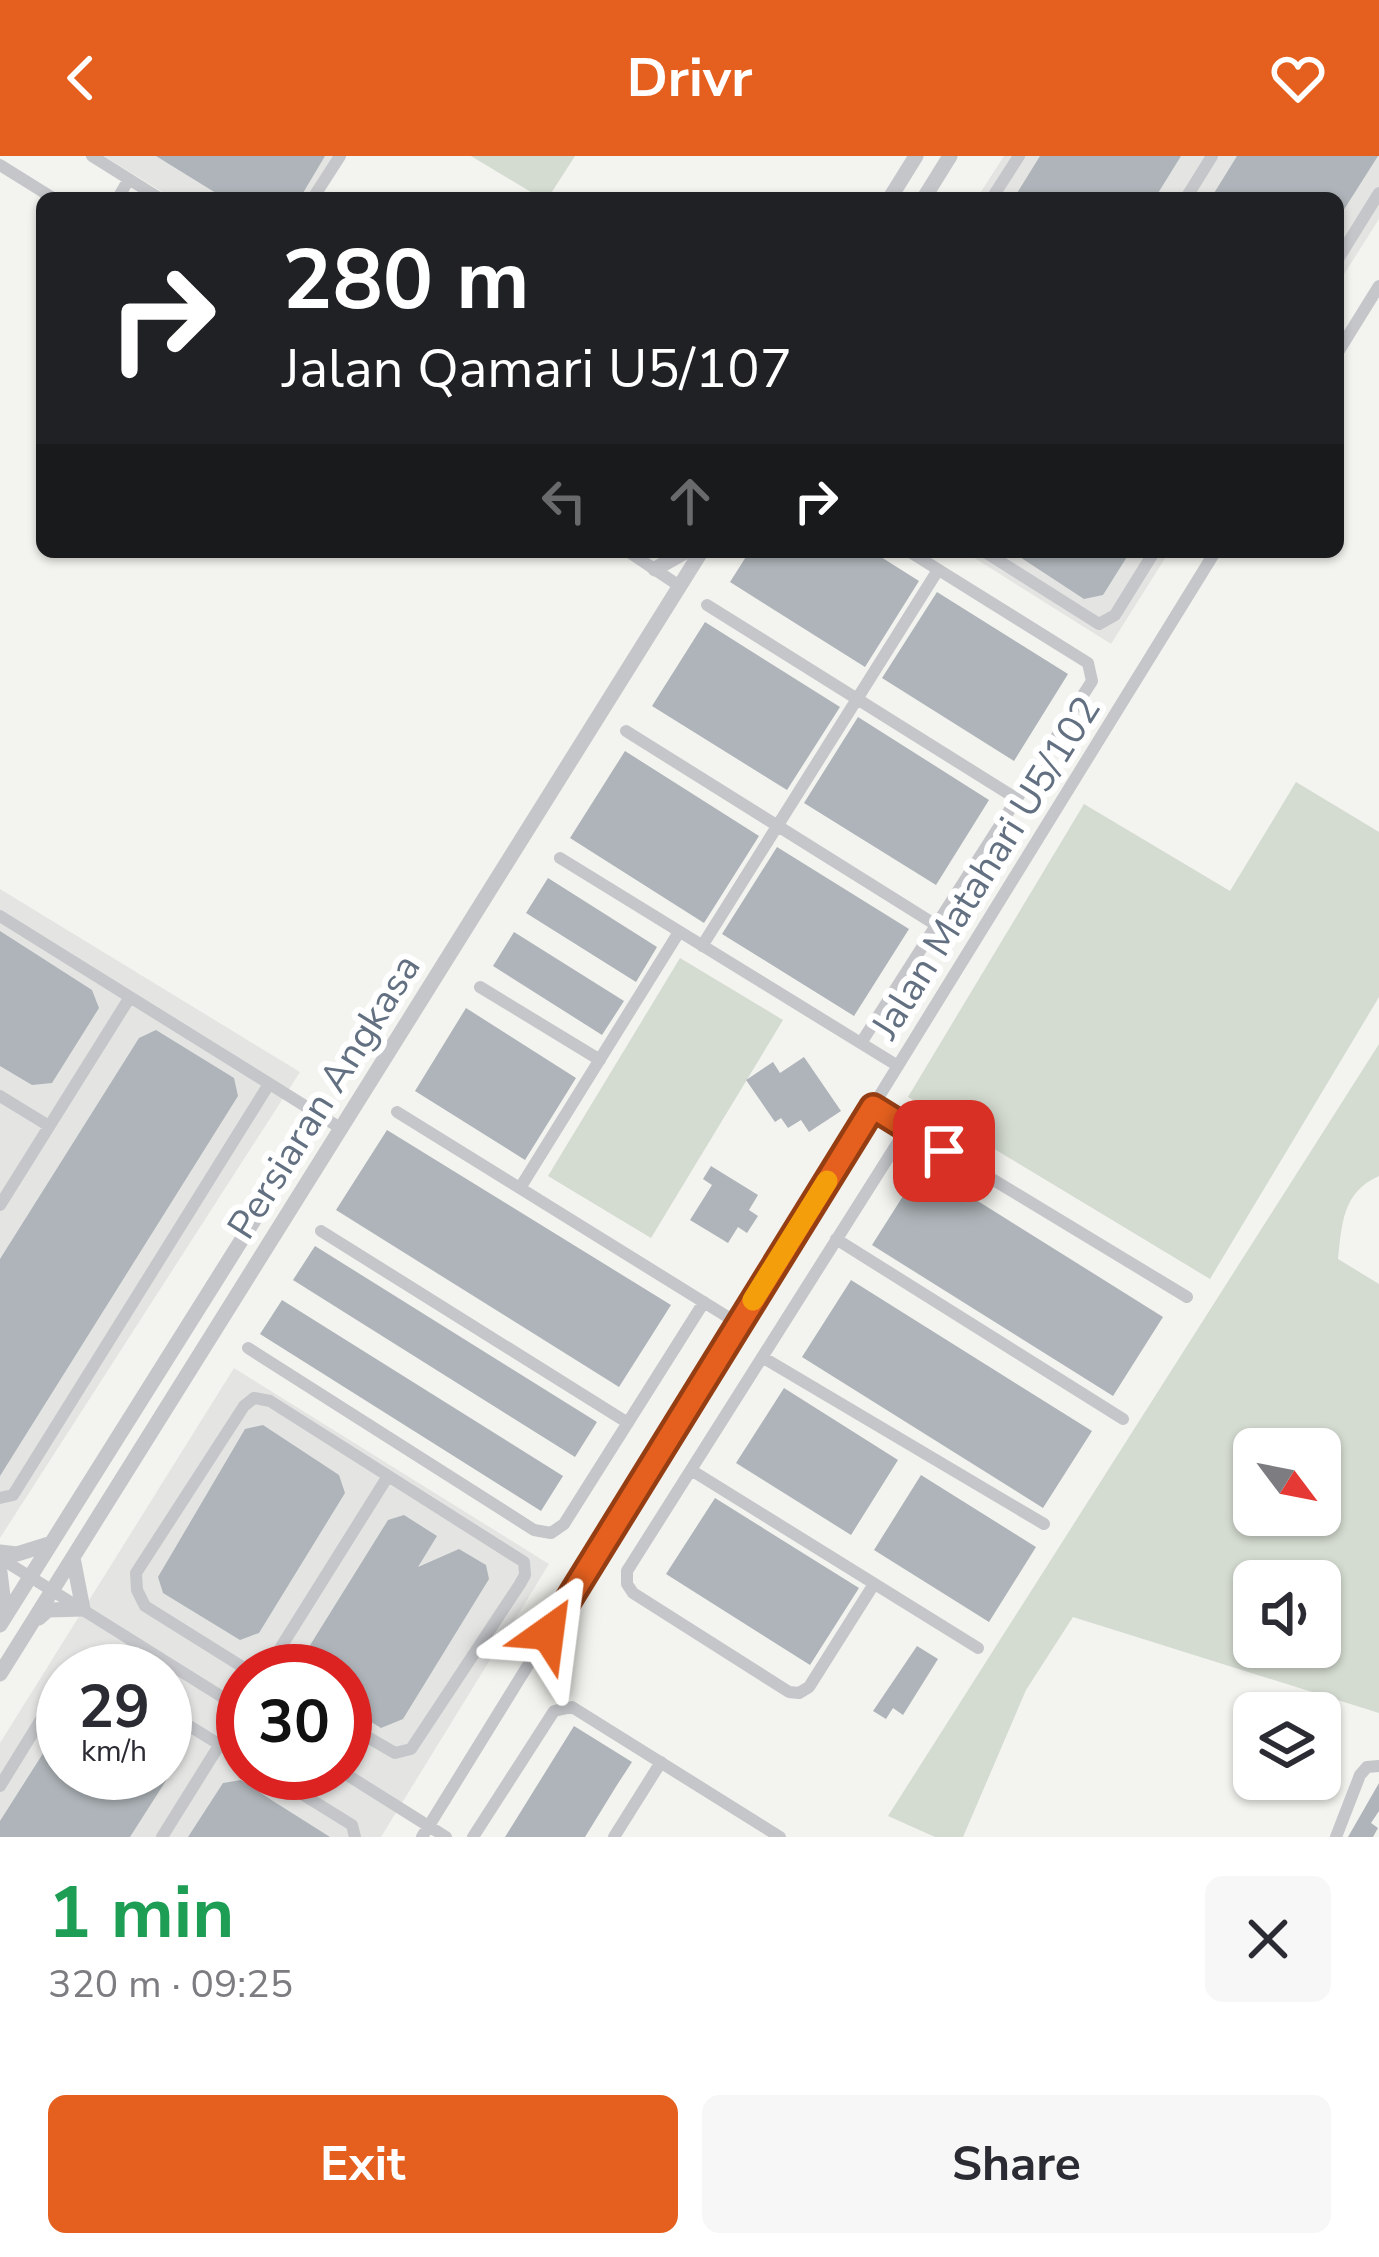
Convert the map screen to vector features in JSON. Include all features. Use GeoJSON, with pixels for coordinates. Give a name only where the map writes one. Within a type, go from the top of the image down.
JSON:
{"type":"FeatureCollection","features":[{"type":"Feature","properties":{"kind":"street"},"geometry":{"type":"LineString","coordinates":[[92,156],[150,192]]}},
{"type":"Feature","properties":{"kind":"street"},"geometry":{"type":"LineString","coordinates":[[317,192],[340,156]]}},
{"type":"Feature","properties":{"kind":"street"},"geometry":{"type":"LineString","coordinates":[[894,192],[916,156]]}},
{"type":"Feature","properties":{"kind":"street"},"geometry":{"type":"LineString","coordinates":[[928,192],[950,156]]}},
{"type":"Feature","properties":{"kind":"street"},"geometry":{"type":"LineString","coordinates":[[996,192],[1019,156]]}},
{"type":"Feature","properties":{"kind":"street"},"geometry":{"type":"LineString","coordinates":[[1190,192],[1212,156]]}},
{"type":"Feature","properties":{"kind":"street"},"geometry":{"type":"LineString","coordinates":[[0,165],[43,192]]}},
{"type":"Feature","properties":{"kind":"street"},"geometry":{"type":"LineString","coordinates":[[121,192],[129,179]]}},
{"type":"Feature","properties":{"kind":"street"},"geometry":{"type":"LineString","coordinates":[[1344,249],[1379,193]]}},
{"type":"Feature","properties":{"kind":"street"},"geometry":{"type":"LineString","coordinates":[[1344,342],[1379,286]]}},
{"type":"Feature","properties":{"kind":"street"},"geometry":{"type":"LineString","coordinates":[[638,558],[678,585]]}},
{"type":"Feature","properties":{"kind":"street"},"geometry":{"type":"LineString","coordinates":[[655,569],[662,558]]}},
{"type":"Feature","properties":{"kind":"street"},"geometry":{"type":"LineString","coordinates":[[655,569],[674,558]]}},
{"type":"Feature","properties":{"kind":"street","name":"Persiaran Angkasa"},"geometry":{"type":"LineString","coordinates":[[0,1674],[697,558]]}},
{"type":"Feature","properties":{"kind":"street"},"geometry":{"type":"LineString","coordinates":[[861,1043],[1092,681],[1088,663],[919,558]]}},
{"type":"Feature","properties":{"kind":"street"},"geometry":{"type":"LineString","coordinates":[[994,558],[1099,624],[1109,622],[1150,558]]}},
{"type":"Feature","properties":{"kind":"street","name":"Jalan Matahari U5/102"},"geometry":{"type":"LineString","coordinates":[[426,1832],[1211,558]]}},
{"type":"Feature","properties":{"kind":"street"},"geometry":{"type":"LineString","coordinates":[[702,946],[938,570]]}},
{"type":"Feature","properties":{"kind":"street"},"geometry":{"type":"LineString","coordinates":[[707,605],[1017,799]]}},
{"type":"Feature","properties":{"kind":"street"},"geometry":{"type":"LineString","coordinates":[[626,730],[936,925]]}},
{"type":"Feature","properties":{"kind":"street"},"geometry":{"type":"LineString","coordinates":[[560,858],[898,1066]]}},
{"type":"Feature","properties":{"kind":"street"},"geometry":{"type":"LineString","coordinates":[[0,916],[342,1129]]}},
{"type":"Feature","properties":{"kind":"street"},"geometry":{"type":"LineString","coordinates":[[520,1188],[680,932]]}},
{"type":"Feature","properties":{"kind":"street"},"geometry":{"type":"LineString","coordinates":[[480,987],[600,1060]]}},
{"type":"Feature","properties":{"kind":"street"},"geometry":{"type":"LineString","coordinates":[[0,1205],[130,997]]}},
{"type":"Feature","properties":{"kind":"street"},"geometry":{"type":"LineString","coordinates":[[7,1497],[269,1084]]}},
{"type":"Feature","properties":{"kind":"street"},"geometry":{"type":"LineString","coordinates":[[0,1096],[49,1126]]}},
{"type":"Feature","properties":{"kind":"street"},"geometry":{"type":"LineString","coordinates":[[873,1107],[1187,1298]]}},
{"type":"Feature","properties":{"kind":"street"},"geometry":{"type":"LineString","coordinates":[[397,1112],[739,1324]]}},
{"type":"Feature","properties":{"kind":"street","name":"Persiaran Angkasa"},"geometry":{"type":"LineString","coordinates":[[3,1621],[320,1115]]}},
{"type":"Feature","properties":{"kind":"street"},"geometry":{"type":"LineString","coordinates":[[874,1584],[809,1687],[800,1693],[790,1692],[633,1593],[627,1571],[907,1128]]}},
{"type":"Feature","properties":{"kind":"street"},"geometry":{"type":"LineString","coordinates":[[321,1232],[628,1423]]}},
{"type":"Feature","properties":{"kind":"street"},"geometry":{"type":"LineString","coordinates":[[836,1239],[1123,1419]]}},
{"type":"Feature","properties":{"kind":"street"},"geometry":{"type":"LineString","coordinates":[[248,1348],[542,1532],[564,1524],[704,1303]]}},
{"type":"Feature","properties":{"kind":"street"},"geometry":{"type":"LineString","coordinates":[[762,1357],[1044,1524]]}},
{"type":"Feature","properties":{"kind":"street"},"geometry":{"type":"LineString","coordinates":[[216,1650],[145,1606],[136,1574],[244,1406],[254,1398],[270,1401],[524,1562],[526,1569],[417,1742],[404,1753],[395,1753],[372,1740]]}},
{"type":"Feature","properties":{"kind":"street"},"geometry":{"type":"LineString","coordinates":[[691,1470],[978,1648]]}},
{"type":"Feature","properties":{"kind":"street"},"geometry":{"type":"LineString","coordinates":[[283,1644],[388,1476]]}},
{"type":"Feature","properties":{"kind":"street"},"geometry":{"type":"LineString","coordinates":[[0,1555],[51,1543]]}},
{"type":"Feature","properties":{"kind":"street"},"geometry":{"type":"LineString","coordinates":[[0,1555],[216,1692]]}},
{"type":"Feature","properties":{"kind":"street"},"geometry":{"type":"LineString","coordinates":[[74,1558],[82,1610]]}},
{"type":"Feature","properties":{"kind":"street"},"geometry":{"type":"LineString","coordinates":[[0,1572],[3,1621]]}},
{"type":"Feature","properties":{"kind":"street"},"geometry":{"type":"LineString","coordinates":[[28,1628],[48,1610],[82,1610]]}},
{"type":"Feature","properties":{"kind":"street"},"geometry":{"type":"LineString","coordinates":[[473,1837],[554,1711],[572,1707],[780,1837]]}},
{"type":"Feature","properties":{"kind":"street"},"geometry":{"type":"LineString","coordinates":[[0,1786],[36,1728]]}},
{"type":"Feature","properties":{"kind":"street"},"geometry":{"type":"LineString","coordinates":[[163,1837],[216,1751]]}},
{"type":"Feature","properties":{"kind":"street"},"geometry":{"type":"LineString","coordinates":[[614,1837],[661,1762]]}},
{"type":"Feature","properties":{"kind":"street"},"geometry":{"type":"LineString","coordinates":[[1336,1837],[1360,1775],[1366,1766],[1379,1766]]}},
{"type":"Feature","properties":{"kind":"street"},"geometry":{"type":"LineString","coordinates":[[372,1793],[426,1832],[446,1837]]}},
{"type":"Feature","properties":{"kind":"street"},"geometry":{"type":"LineString","coordinates":[[308,1800],[354,1831]]}},
{"type":"Feature","properties":{"kind":"shaded area"},"geometry":{"type":"Polygon","coordinates":[[[104,156],[333,156],[310,192],[162,192],[104,156]]]}},
{"type":"Feature","properties":{"kind":"shaded area"},"geometry":{"type":"Polygon","coordinates":[[[471,156],[575,156],[552,192],[531,192],[471,156]]]}},
{"type":"Feature","properties":{"kind":"shaded area"},"geometry":{"type":"Polygon","coordinates":[[[1004,156],[1379,156],[1379,219],[1344,274],[1344,192],[981,192],[1004,156]]]}},
{"type":"Feature","properties":{"kind":"shaded area"},"geometry":{"type":"Polygon","coordinates":[[[975,558],[1165,558],[1111,644],[975,558]]]}},
{"type":"Feature","properties":{"kind":"shaded area"},"geometry":{"type":"Polygon","coordinates":[[[1296,782],[1379,832],[1379,997],[1210,1279],[908,1097],[1084,804],[1230,891],[1296,782]]]}},
{"type":"Feature","properties":{"kind":"shaded area"},"geometry":{"type":"Polygon","coordinates":[[[0,889],[300,1072],[0,1538],[0,889]]]}},
{"type":"Feature","properties":{"kind":"shaded area"},"geometry":{"type":"Polygon","coordinates":[[[680,958],[783,1020],[651,1238],[548,1176],[680,958]]]}},
{"type":"Feature","properties":{"kind":"shaded area"},"geometry":{"type":"Polygon","coordinates":[[[1379,1044],[1379,1176],[1351,1200],[1338,1259],[1379,1284],[1379,1713],[1341,1701],[1341,1692],[1312,1692],[1236,1668],[1341,1668],[1341,1560],[1233,1560],[1233,1667],[1073,1617],[1026,1690],[963,1837],[935,1837],[888,1816],[1379,1044]]]}},
{"type":"Feature","properties":{"kind":"shaded area"},"geometry":{"type":"Polygon","coordinates":[[[234,1368],[549,1564],[381,1837],[0,1837],[0,1743],[36,1685],[36,1800],[192,1800],[192,1644],[62,1644],[234,1368]]]}},
{"type":"Feature","properties":{"kind":"building"},"geometry":{"type":"Polygon","coordinates":[[[156,156],[325,156],[304,192],[214,192],[156,156]]]}},
{"type":"Feature","properties":{"kind":"building"},"geometry":{"type":"Polygon","coordinates":[[[1040,156],[1181,156],[1159,192],[1018,192],[1040,156]]]}},
{"type":"Feature","properties":{"kind":"building"},"geometry":{"type":"Polygon","coordinates":[[[1237,156],[1378,156],[1344,210],[1344,192],[1215,192],[1237,156]]]}},
{"type":"Feature","properties":{"kind":"building"},"geometry":{"type":"Polygon","coordinates":[[[745,558],[883,558],[919,581],[865,667],[730,582],[745,558]]]}},
{"type":"Feature","properties":{"kind":"building"},"geometry":{"type":"Polygon","coordinates":[[[1021,558],[1126,558],[1103,595],[1084,599],[1021,558]]]}},
{"type":"Feature","properties":{"kind":"building"},"geometry":{"type":"Polygon","coordinates":[[[937,592],[1068,674],[1014,761],[882,678],[937,592]]]}},
{"type":"Feature","properties":{"kind":"building"},"geometry":{"type":"Polygon","coordinates":[[[705,622],[840,707],[787,790],[652,706],[705,622]]]}},
{"type":"Feature","properties":{"kind":"building"},"geometry":{"type":"Polygon","coordinates":[[[858,717],[989,800],[936,885],[804,803],[858,717]]]}},
{"type":"Feature","properties":{"kind":"building"},"geometry":{"type":"Polygon","coordinates":[[[625,751],[759,836],[704,923],[570,838],[625,751]]]}},
{"type":"Feature","properties":{"kind":"building"},"geometry":{"type":"Polygon","coordinates":[[[777,847],[909,929],[854,1016],[722,934],[777,847]]]}},
{"type":"Feature","properties":{"kind":"building"},"geometry":{"type":"Polygon","coordinates":[[[548,878],[657,947],[636,982],[526,913],[548,878]]]}},
{"type":"Feature","properties":{"kind":"building"},"geometry":{"type":"Polygon","coordinates":[[[0,931],[92,990],[99,1008],[52,1083],[32,1085],[0,1066],[0,931]]]}},
{"type":"Feature","properties":{"kind":"building"},"geometry":{"type":"Polygon","coordinates":[[[514,932],[624,1001],[602,1035],[493,966],[514,932]]]}},
{"type":"Feature","properties":{"kind":"building"},"geometry":{"type":"Polygon","coordinates":[[[466,1008],[576,1078],[525,1160],[415,1091],[466,1008]]]}},
{"type":"Feature","properties":{"kind":"building"},"geometry":{"type":"Polygon","coordinates":[[[156,1030],[234,1078],[238,1096],[0,1476],[0,1259],[139,1038],[156,1030]]]}},
{"type":"Feature","properties":{"kind":"building"},"geometry":{"type":"Polygon","coordinates":[[[804,1057],[841,1111],[809,1132],[801,1120],[788,1128],[781,1118],[775,1122],[746,1080],[773,1062],[780,1073],[804,1057]]]}},
{"type":"Feature","properties":{"kind":"building"},"geometry":{"type":"Polygon","coordinates":[[[387,1130],[671,1305],[619,1387],[336,1210],[387,1130]]]}},
{"type":"Feature","properties":{"kind":"building"},"geometry":{"type":"Polygon","coordinates":[[[711,1166],[758,1195],[749,1210],[758,1216],[747,1233],[738,1227],[728,1243],[690,1220],[712,1185],[703,1179],[711,1166]]]}},
{"type":"Feature","properties":{"kind":"building"},"geometry":{"type":"Polygon","coordinates":[[[922,1166],[1163,1317],[1113,1396],[872,1245],[922,1166]]]}},
{"type":"Feature","properties":{"kind":"building"},"geometry":{"type":"Polygon","coordinates":[[[315,1246],[597,1422],[575,1457],[293,1280],[315,1246]]]}},
{"type":"Feature","properties":{"kind":"building"},"geometry":{"type":"Polygon","coordinates":[[[851,1280],[1092,1431],[1043,1508],[802,1357],[851,1280]]]}},
{"type":"Feature","properties":{"kind":"building"},"geometry":{"type":"Polygon","coordinates":[[[282,1300],[563,1476],[541,1511],[260,1334],[282,1300]]]}},
{"type":"Feature","properties":{"kind":"building"},"geometry":{"type":"Polygon","coordinates":[[[784,1388],[898,1460],[851,1535],[736,1463],[784,1388]]]}},
{"type":"Feature","properties":{"kind":"building"},"geometry":{"type":"Polygon","coordinates":[[[263,1425],[339,1475],[345,1493],[259,1633],[240,1640],[163,1593],[158,1577],[245,1429],[263,1425]]]}},
{"type":"Feature","properties":{"kind":"building"},"geometry":{"type":"Polygon","coordinates":[[[921,1475],[1036,1547],[989,1622],[874,1550],[921,1475]]]}},
{"type":"Feature","properties":{"kind":"building"},"geometry":{"type":"Polygon","coordinates":[[[715,1498],[859,1588],[810,1665],[666,1574],[715,1498]]]}},
{"type":"Feature","properties":{"kind":"building"},"geometry":{"type":"Polygon","coordinates":[[[404,1515],[437,1536],[418,1567],[459,1549],[486,1565],[489,1579],[403,1719],[381,1728],[372,1722],[372,1644],[311,1644],[388,1520],[404,1515]]]}},
{"type":"Feature","properties":{"kind":"building"},"geometry":{"type":"Polygon","coordinates":[[[917,1646],[938,1659],[903,1715],[893,1708],[886,1719],[873,1711],[917,1646]]]}},
{"type":"Feature","properties":{"kind":"building"},"geometry":{"type":"Polygon","coordinates":[[[574,1726],[632,1762],[585,1837],[505,1837],[574,1726]]]}},
{"type":"Feature","properties":{"kind":"building"},"geometry":{"type":"Polygon","coordinates":[[[36,1764],[36,1800],[154,1800],[130,1837],[0,1837],[0,1821],[36,1764]]]}},
{"type":"Feature","properties":{"kind":"building"},"geometry":{"type":"Polygon","coordinates":[[[1379,1783],[1379,1811],[1371,1823],[1378,1828],[1373,1837],[1348,1837],[1379,1783]]]}},
{"type":"Feature","properties":{"kind":"building"},"geometry":{"type":"Polygon","coordinates":[[[216,1794],[216,1800],[272,1800],[330,1837],[188,1837],[216,1794]]]}},
{"type":"Feature","properties":{"kind":"slow traffic"},"geometry":{"type":"LineString","coordinates":[[753,1300],[827,1181]]}},
{"type":"Feature","properties":{"kind":"route"},"geometry":{"type":"LineString","coordinates":[[548,1633],[873,1107],[944,1151]]}}]}
